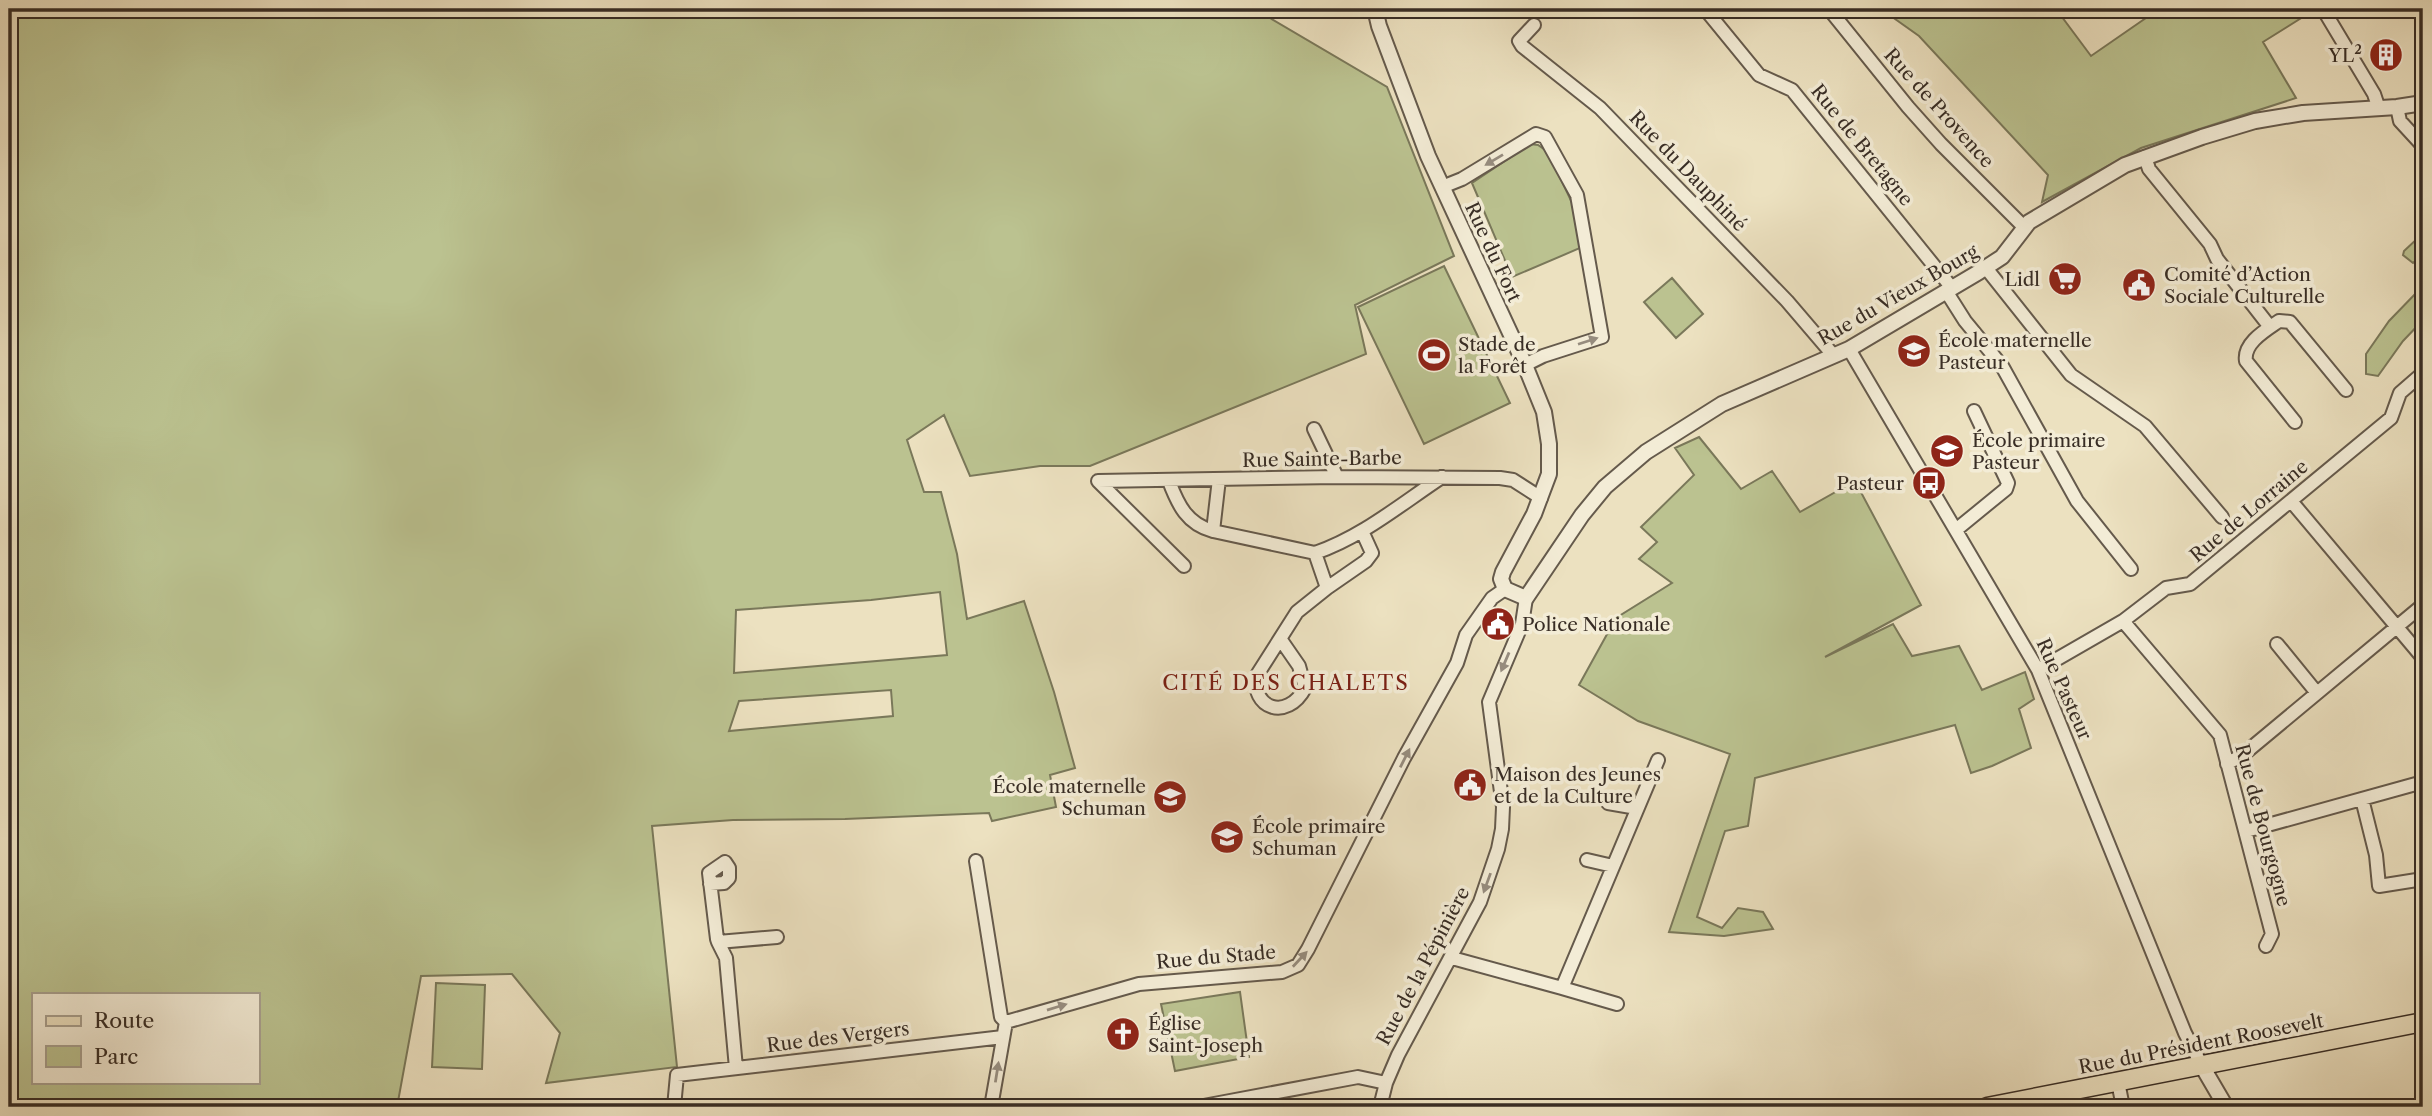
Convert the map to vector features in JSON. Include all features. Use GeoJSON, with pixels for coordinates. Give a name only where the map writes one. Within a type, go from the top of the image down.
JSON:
{"type":"FeatureCollection","features":[{"type":"Feature","properties":{"kind":"main road","name":"Rue du Président Roosevelt"},"geometry":{"type":"LineString","coordinates":[[1987,1107],[2423,1022]]}},
{"type":"Feature","properties":{"kind":"street","name":"Rue du Fort"},"geometry":{"type":"LineString","coordinates":[[1375,9],[1442,187],[1525,365],[1544,412],[1549,444],[1549,474],[1541,498],[1503,572],[1501,579],[1505,589]]}},
{"type":"Feature","properties":{"kind":"street","name":"Rue de Bretagne"},"geometry":{"type":"LineString","coordinates":[[1705,9],[1759,75],[1792,90],[1949,289],[1965,321],[2002,366],[2077,501],[2131,569]]}},
{"type":"Feature","properties":{"kind":"street","name":"Rue de Provence"},"geometry":{"type":"LineString","coordinates":[[1829,9],[1908,107],[2025,228]]}},
{"type":"Feature","properties":{"kind":"street"},"geometry":{"type":"LineString","coordinates":[[2323,9],[2374,93],[2379,109]]}},
{"type":"Feature","properties":{"kind":"street","name":"Rue du Dauphiné"},"geometry":{"type":"LineString","coordinates":[[1534,25],[1519,41],[1522,46],[1600,108],[1779,293],[1834,356]]}},
{"type":"Feature","properties":{"kind":"street","name":"Rue du Vieux Bourg"},"geometry":{"type":"LineString","coordinates":[[1527,598],[1582,515],[1605,487],[1646,452],[1723,404],[1849,349],[1986,268],[2002,257],[2029,222],[2125,165],[2202,136],[2260,120],[2303,113],[2379,109],[2423,103]]}},
{"type":"Feature","properties":{"kind":"street"},"geometry":{"type":"LineString","coordinates":[[2397,107],[2400,121],[2423,146]]}},
{"type":"Feature","properties":{"kind":"street"},"geometry":{"type":"LineString","coordinates":[[1442,187],[1462,179],[1536,134],[1545,137],[1577,195],[1602,337],[1543,356],[1525,365]]}},
{"type":"Feature","properties":{"kind":"street"},"geometry":{"type":"LineString","coordinates":[[2146,158],[2149,169],[2210,244],[2217,259],[2270,327]]}},
{"type":"Feature","properties":{"kind":"street"},"geometry":{"type":"LineString","coordinates":[[1986,268],[2071,376],[2145,426],[2222,517]]}},
{"type":"Feature","properties":{"kind":"street"},"geometry":{"type":"LineString","coordinates":[[2295,422],[2245,356],[2249,346],[2279,321],[2290,321],[2346,390]]}},
{"type":"Feature","properties":{"kind":"street","name":"Rue Pasteur"},"geometry":{"type":"LineString","coordinates":[[1849,349],[2038,670],[2185,1034],[2202,1066]]}},
{"type":"Feature","properties":{"kind":"street","name":"Rue de Lorraine"},"geometry":{"type":"LineString","coordinates":[[2038,670],[2123,621],[2166,589],[2190,584],[2390,418],[2400,393],[2423,373]]}},
{"type":"Feature","properties":{"kind":"street"},"geometry":{"type":"LineString","coordinates":[[1957,529],[2006,489],[2008,483],[1974,411]]}},
{"type":"Feature","properties":{"kind":"street"},"geometry":{"type":"LineString","coordinates":[[1314,429],[1337,477]]}},
{"type":"Feature","properties":{"kind":"street","name":"Rue Sainte-Barbe"},"geometry":{"type":"LineString","coordinates":[[1184,566],[1098,481],[1337,477],[1500,478],[1513,480],[1541,498]]}},
{"type":"Feature","properties":{"kind":"street"},"geometry":{"type":"LineString","coordinates":[[1169,481],[1179,505],[1189,519],[1203,528],[1315,552],[1345,541],[1362,531],[1442,477]]}},
{"type":"Feature","properties":{"kind":"street"},"geometry":{"type":"LineString","coordinates":[[1213,531],[1219,479]]}},
{"type":"Feature","properties":{"kind":"street"},"geometry":{"type":"LineString","coordinates":[[2291,501],[2423,658]]}},
{"type":"Feature","properties":{"kind":"street"},"geometry":{"type":"LineString","coordinates":[[1281,640],[1299,667],[1305,688],[1299,699],[1289,707],[1277,709],[1266,704],[1255,684],[1266,659],[1297,612],[1366,561],[1372,553],[1362,531]]}},
{"type":"Feature","properties":{"kind":"street"},"geometry":{"type":"LineString","coordinates":[[1315,552],[1327,588]]}},
{"type":"Feature","properties":{"kind":"street"},"geometry":{"type":"LineString","coordinates":[[1505,589],[1527,598]]}},
{"type":"Feature","properties":{"kind":"street","name":"Rue du Stade"},"geometry":{"type":"LineString","coordinates":[[1006,1022],[1139,984],[1282,972],[1297,965],[1308,949],[1405,758],[1457,663],[1466,635],[1492,597],[1505,589]]}},
{"type":"Feature","properties":{"kind":"street","name":"Rue de la Pépinière"},"geometry":{"type":"LineString","coordinates":[[1380,1107],[1386,1083],[1398,1055],[1480,902],[1494,862],[1502,829],[1502,789],[1489,702],[1521,624],[1527,598]]}},
{"type":"Feature","properties":{"kind":"street"},"geometry":{"type":"LineString","coordinates":[[2227,764],[2245,753],[2423,605]]}},
{"type":"Feature","properties":{"kind":"street","name":"Rue de Bourgogne"},"geometry":{"type":"LineString","coordinates":[[2123,621],[2220,735],[2272,934],[2266,946]]}},
{"type":"Feature","properties":{"kind":"street"},"geometry":{"type":"LineString","coordinates":[[2277,644],[2317,693]]}},
{"type":"Feature","properties":{"kind":"street"},"geometry":{"type":"LineString","coordinates":[[1562,988],[1658,760]]}},
{"type":"Feature","properties":{"kind":"street"},"geometry":{"type":"LineString","coordinates":[[2246,831],[2423,782]]}},
{"type":"Feature","properties":{"kind":"street"},"geometry":{"type":"LineString","coordinates":[[2362,799],[2376,855],[2379,886],[2423,879]]}},
{"type":"Feature","properties":{"kind":"street"},"geometry":{"type":"LineString","coordinates":[[1608,803],[1637,808]]}},
{"type":"Feature","properties":{"kind":"street"},"geometry":{"type":"LineString","coordinates":[[1587,860],[1613,866]]}},
{"type":"Feature","properties":{"kind":"street"},"geometry":{"type":"LineString","coordinates":[[976,861],[1001,1017],[1006,1022],[991,1107]]}},
{"type":"Feature","properties":{"kind":"street"},"geometry":{"type":"LineString","coordinates":[[710,884],[718,942],[726,958],[736,1068]]}},
{"type":"Feature","properties":{"kind":"street"},"geometry":{"type":"LineString","coordinates":[[718,942],[777,937]]}},
{"type":"Feature","properties":{"kind":"street"},"geometry":{"type":"LineString","coordinates":[[1452,958],[1617,1004]]}},
{"type":"Feature","properties":{"kind":"street","name":"Rue des Vergers"},"geometry":{"type":"LineString","coordinates":[[674,1107],[677,1075],[1003,1037]]}},
{"type":"Feature","properties":{"kind":"street"},"geometry":{"type":"LineString","coordinates":[[2202,1066],[2226,1107]]}},
{"type":"Feature","properties":{"kind":"street"},"geometry":{"type":"LineString","coordinates":[[1198,1107],[1359,1077],[1386,1083]]}},
{"type":"Feature","properties":{"kind":"street"},"geometry":{"type":"LineString","coordinates":[[2118,1082],[2123,1107]]}},
{"type":"Feature","properties":{"kind":"green space"},"geometry":{"type":"Polygon","coordinates":[[[9,9],[1304,9],[1270,18],[1387,87],[1454,256],[1355,305],[1366,354],[1090,466],[1040,466],[970,476],[944,415],[907,440],[924,492],[941,492],[957,554],[967,619],[1024,601],[1054,692],[1075,768],[1050,775],[1056,807],[992,821],[989,813],[733,820],[652,826],[677,1067],[546,1083],[560,1033],[512,974],[421,976],[397,1107],[9,1107],[9,9]],[[940,592],[736,610],[734,673],[947,655],[940,592]],[[891,690],[739,701],[729,731],[893,716],[891,690]]]}},
{"type":"Feature","properties":{"kind":"green space"},"geometry":{"type":"Polygon","coordinates":[[[1881,9],[2056,9],[2091,56],[2159,9],[2314,10],[2263,42],[2296,98],[2141,148],[2042,202],[2048,175],[1919,36],[1881,9]]]}},
{"type":"Feature","properties":{"kind":"green space"},"geometry":{"type":"Polygon","coordinates":[[[1530,144],[1538,145],[1548,152],[1574,207],[1580,248],[1512,277],[1472,183],[1530,144]]]}},
{"type":"Feature","properties":{"kind":"green space"},"geometry":{"type":"Polygon","coordinates":[[[2419,237],[2423,237],[2423,254],[2413,263],[2403,255],[2419,237]]]}},
{"type":"Feature","properties":{"kind":"green space","name":"Stade de la Forêt"},"geometry":{"type":"Polygon","coordinates":[[[1444,266],[1510,403],[1424,444],[1358,307],[1444,266]]]}},
{"type":"Feature","properties":{"kind":"green space"},"geometry":{"type":"Polygon","coordinates":[[[1672,278],[1703,314],[1676,338],[1644,302],[1672,278]]]}},
{"type":"Feature","properties":{"kind":"green space"},"geometry":{"type":"Polygon","coordinates":[[[2419,290],[2423,292],[2423,320],[2403,341],[2378,376],[2366,374],[2366,354],[2389,321],[2419,290]]]}},
{"type":"Feature","properties":{"kind":"green space"},"geometry":{"type":"Polygon","coordinates":[[[1699,437],[1741,489],[1772,471],[1800,512],[1855,481],[1921,605],[1825,657],[1893,624],[1912,656],[1959,646],[1982,690],[2025,672],[2034,699],[2019,709],[2031,748],[1971,773],[1955,725],[1755,778],[1748,826],[1725,831],[1697,917],[1722,928],[1738,908],[1763,912],[1773,929],[1724,936],[1669,932],[1730,754],[1638,721],[1579,685],[1616,618],[1672,583],[1639,559],[1657,542],[1641,527],[1694,475],[1675,448],[1699,437]]]}},
{"type":"Feature","properties":{"kind":"green space"},"geometry":{"type":"Polygon","coordinates":[[[436,983],[485,985],[482,1069],[432,1067],[436,983]]]}},
{"type":"Feature","properties":{"kind":"green space"},"geometry":{"type":"Polygon","coordinates":[[[1240,992],[1249,1057],[1175,1071],[1161,1004],[1240,992]]]}},
{"type":"Feature","properties":{"kind":"place","name":"YL²"},"geometry":{"type":"Point","coordinates":[2386,55]}},
{"type":"Feature","properties":{"kind":"place","name":"Lidl"},"geometry":{"type":"Point","coordinates":[2065,279]}},
{"type":"Feature","properties":{"kind":"place","name":"Comité d’Action Sociale Culturelle"},"geometry":{"type":"Point","coordinates":[2139,285]}},
{"type":"Feature","properties":{"kind":"place","name":"École maternelle Pasteur"},"geometry":{"type":"Point","coordinates":[1914,351]}},
{"type":"Feature","properties":{"kind":"place","name":"Stade de la Forêt"},"geometry":{"type":"Point","coordinates":[1434,355]}},
{"type":"Feature","properties":{"kind":"place","name":"École primaire Pasteur"},"geometry":{"type":"Point","coordinates":[1947,451]}},
{"type":"Feature","properties":{"kind":"place","name":"Pasteur"},"geometry":{"type":"Point","coordinates":[1929,483]}},
{"type":"Feature","properties":{"kind":"place","name":"Police Nationale"},"geometry":{"type":"Point","coordinates":[1498,624]}},
{"type":"Feature","properties":{"kind":"place","name":"Maison des Jeunes et de la Culture"},"geometry":{"type":"Point","coordinates":[1470,785]}},
{"type":"Feature","properties":{"kind":"place","name":"École maternelle Schuman"},"geometry":{"type":"Point","coordinates":[1170,797]}},
{"type":"Feature","properties":{"kind":"place","name":"École primaire Schuman"},"geometry":{"type":"Point","coordinates":[1227,837]}},
{"type":"Feature","properties":{"kind":"place","name":"Église Saint-Joseph"},"geometry":{"type":"Point","coordinates":[1123,1034]}},
{"type":"Feature","properties":{"kind":"district","name":"CITÉ DES CHALETS"},"geometry":{"type":"Point","coordinates":[1286,682]}}]}
